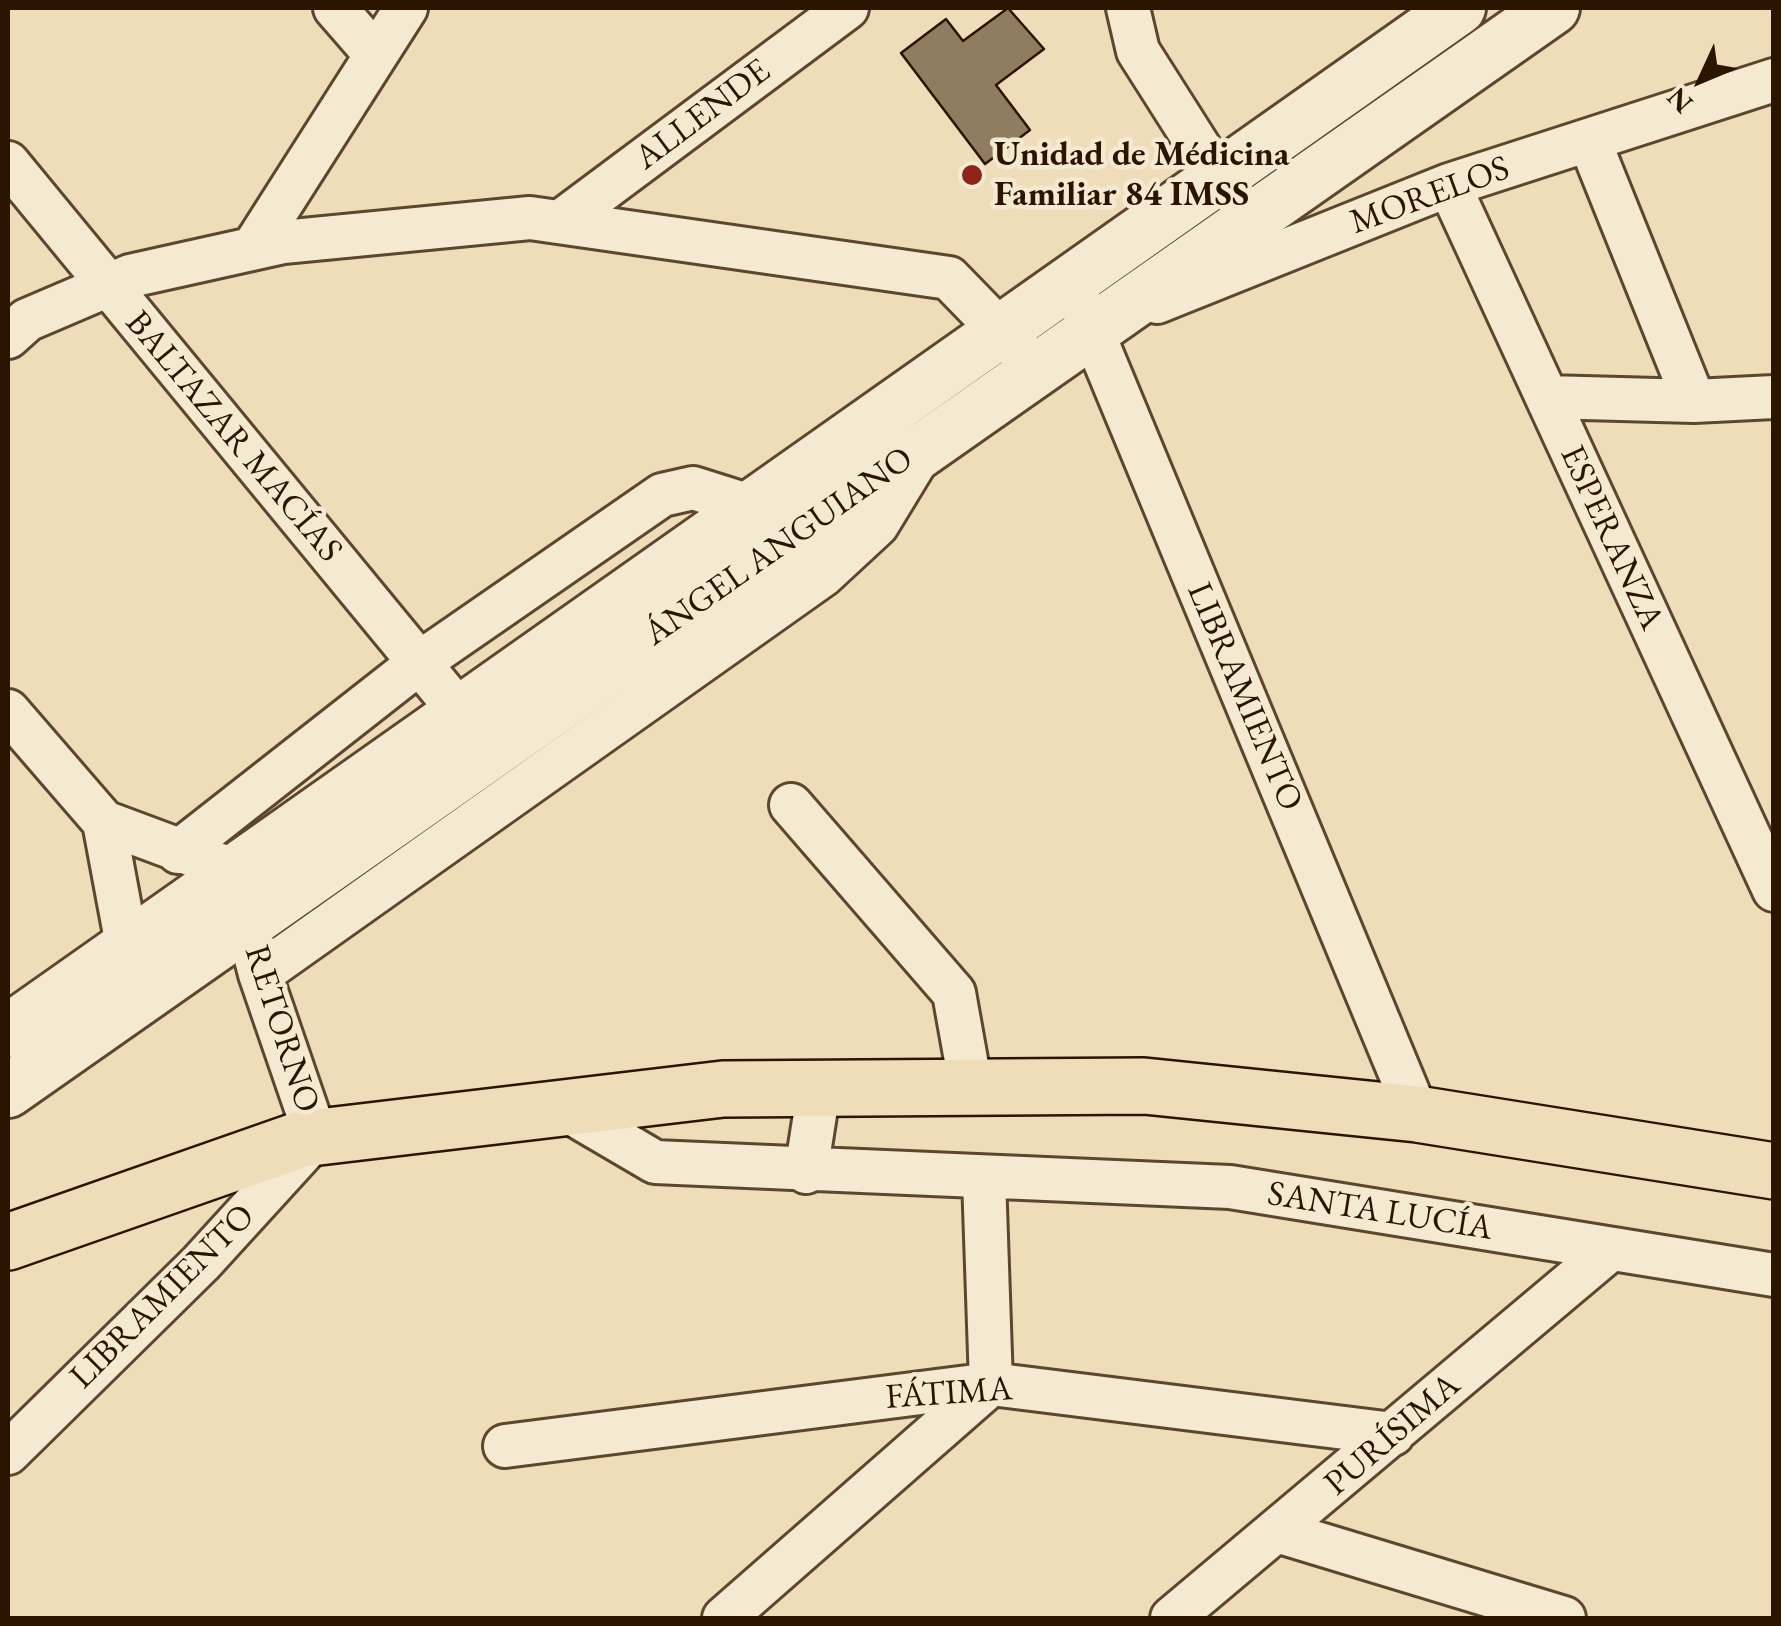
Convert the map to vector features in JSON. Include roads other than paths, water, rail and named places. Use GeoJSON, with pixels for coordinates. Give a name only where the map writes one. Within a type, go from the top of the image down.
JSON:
{"type":"FeatureCollection","features":[{"type":"Feature","properties":{"kind":"main road"},"geometry":{"type":"LineString","coordinates":[[8,1242],[316,1137],[724,1090],[1144,1086],[1417,1114],[1774,1171]]}},
{"type":"Feature","properties":{"kind":"street"},"geometry":{"type":"LineString","coordinates":[[335,8],[375,54]]}},
{"type":"Feature","properties":{"kind":"street"},"geometry":{"type":"LineString","coordinates":[[253,248],[406,8]]}},
{"type":"Feature","properties":{"kind":"street"},"geometry":{"type":"LineString","coordinates":[[1128,8],[1138,51],[1218,177]]}},
{"type":"Feature","properties":{"kind":"street","name":"ÁNGEL ANGUIANO"},"geometry":{"type":"LineString","coordinates":[[8,1091],[140,966],[233,870],[1459,8]]}},
{"type":"Feature","properties":{"kind":"street","name":"ÁNGEL ANGUIANO"},"geometry":{"type":"LineString","coordinates":[[8,1031],[140,966],[246,920],[1552,8]]}},
{"type":"Feature","properties":{"kind":"street","name":"ALLENDE"},"geometry":{"type":"LineString","coordinates":[[560,222],[819,16]]}},
{"type":"Feature","properties":{"kind":"street","name":"MORELOS"},"geometry":{"type":"LineString","coordinates":[[1092,328],[1449,186],[1774,80]]}},
{"type":"Feature","properties":{"kind":"street"},"geometry":{"type":"LineString","coordinates":[[1589,140],[1694,402]]}},
{"type":"Feature","properties":{"kind":"street","name":"BALTAZAR MACÍAS"},"geometry":{"type":"LineString","coordinates":[[8,163],[459,711]]}},
{"type":"Feature","properties":{"kind":"street","name":"ESPERANZA"},"geometry":{"type":"LineString","coordinates":[[1449,186],[1774,890]]}},
{"type":"Feature","properties":{"kind":"street"},"geometry":{"type":"LineString","coordinates":[[8,338],[27,320],[130,276],[283,242],[530,218],[949,278],[1036,367]]}},
{"type":"Feature","properties":{"kind":"street","name":"LIBRAMIENTO"},"geometry":{"type":"LineString","coordinates":[[1070,280],[1417,1114]]}},
{"type":"Feature","properties":{"kind":"street"},"geometry":{"type":"LineString","coordinates":[[1547,397],[1694,402],[1774,397]]}},
{"type":"Feature","properties":{"kind":"street"},"geometry":{"type":"LineString","coordinates":[[260,974],[823,575],[877,525],[928,442]]}},
{"type":"Feature","properties":{"kind":"street"},"geometry":{"type":"LineString","coordinates":[[178,852],[419,663],[662,496],[693,488],[750,506]]}},
{"type":"Feature","properties":{"kind":"street"},"geometry":{"type":"LineString","coordinates":[[8,711],[104,822],[140,966]]}},
{"type":"Feature","properties":{"kind":"street"},"geometry":{"type":"LineString","coordinates":[[791,805],[954,992],[972,1088]]}},
{"type":"Feature","properties":{"kind":"street"},"geometry":{"type":"LineString","coordinates":[[104,822],[233,870]]}},
{"type":"Feature","properties":{"kind":"street","name":"RETORNO"},"geometry":{"type":"LineString","coordinates":[[233,870],[260,974],[316,1137]]}},
{"type":"Feature","properties":{"kind":"street"},"geometry":{"type":"LineString","coordinates":[[806,1172],[818,1089]]}},
{"type":"Feature","properties":{"kind":"street","name":"SANTA LUCÍA"},"geometry":{"type":"LineString","coordinates":[[563,1108],[656,1162],[806,1172],[1230,1187],[1774,1275]]}},
{"type":"Feature","properties":{"kind":"street","name":"LIBRAMIENTO"},"geometry":{"type":"LineString","coordinates":[[8,1454],[200,1263],[316,1137]]}},
{"type":"Feature","properties":{"kind":"street"},"geometry":{"type":"LineString","coordinates":[[724,1618],[991,1384],[984,1178]]}},
{"type":"Feature","properties":{"kind":"street","name":"PURÍSIMA"},"geometry":{"type":"LineString","coordinates":[[1172,1618],[1280,1532],[1611,1248]]}},
{"type":"Feature","properties":{"kind":"street","name":"FÁTIMA"},"geometry":{"type":"LineString","coordinates":[[505,1446],[991,1384],[1394,1434]]}},
{"type":"Feature","properties":{"kind":"street"},"geometry":{"type":"LineString","coordinates":[[1280,1532],[1564,1618]]}},
{"type":"Feature","properties":{"kind":"place","name":"Unidad de Médicina Familiar 84 IMSS"},"geometry":{"type":"Point","coordinates":[972,175]}}]}
